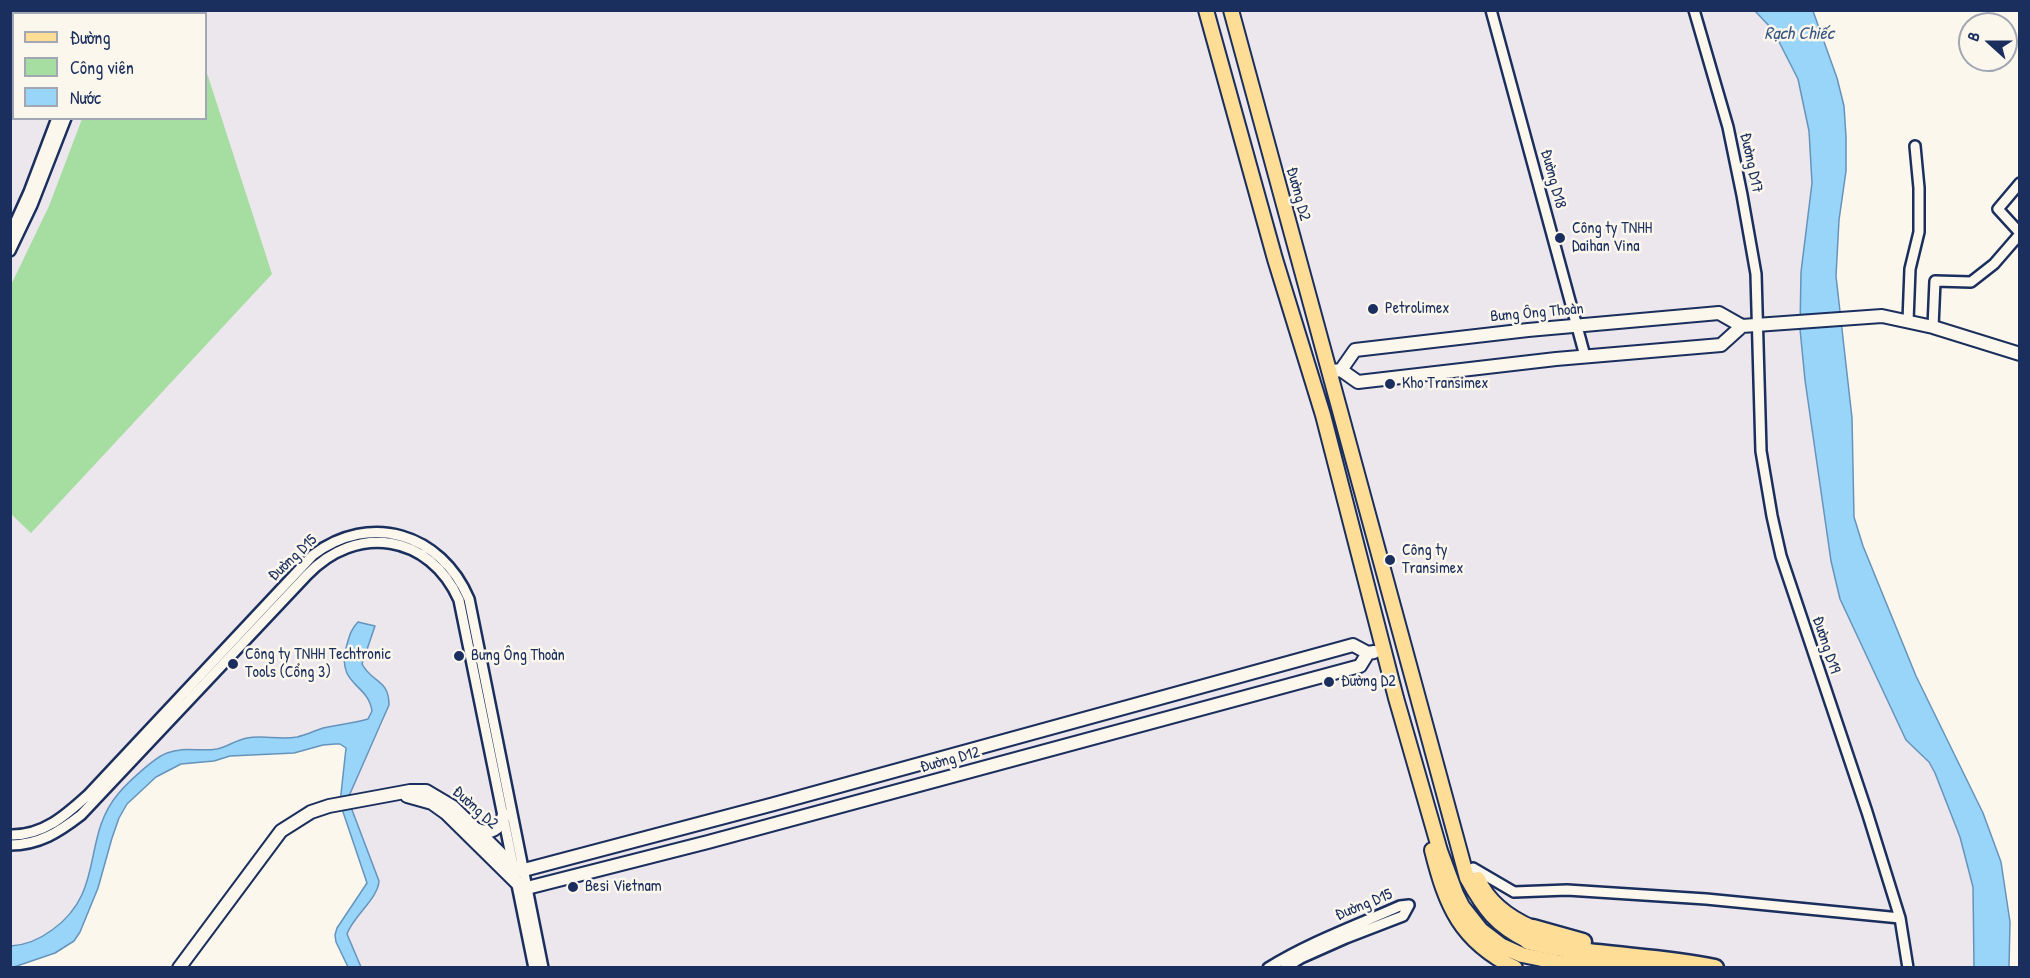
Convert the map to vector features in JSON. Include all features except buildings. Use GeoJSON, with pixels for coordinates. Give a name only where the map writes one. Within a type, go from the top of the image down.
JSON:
{"type":"FeatureCollection","features":[{"type":"Feature","properties":{"kind":"highway"},"geometry":{"type":"LineString","coordinates":[[1530,935],[1550,947],[1624,964]]}},
{"type":"Feature","properties":{"kind":"highway"},"geometry":{"type":"LineString","coordinates":[[1566,964],[1687,962],[1714,968]]}},
{"type":"Feature","properties":{"kind":"main road"},"geometry":{"type":"LineString","coordinates":[[1206,10],[1281,277],[1279,287],[1287,315],[1294,320],[1323,415],[1383,649],[1440,851],[1462,906],[1481,930],[1502,946],[1522,955],[1566,964]]}},
{"type":"Feature","properties":{"kind":"main road","name":"Đường D2"},"geometry":{"type":"LineString","coordinates":[[1231,10],[1335,371],[1405,644],[1408,665],[1417,676],[1419,694],[1467,878],[1480,902],[1496,921],[1510,933],[1530,935]]}},
{"type":"Feature","properties":{"kind":"main road"},"geometry":{"type":"LineString","coordinates":[[1312,377],[1335,371]]}},
{"type":"Feature","properties":{"kind":"main road"},"geometry":{"type":"LineString","coordinates":[[1383,649],[1405,644]]}},
{"type":"Feature","properties":{"kind":"main road"},"geometry":{"type":"LineString","coordinates":[[1389,670],[1389,690],[1442,888],[1455,915],[1471,937],[1492,956],[1515,968]]}},
{"type":"Feature","properties":{"kind":"main road","name":"Đường D2"},"geometry":{"type":"LineString","coordinates":[[1419,694],[1463,843],[1482,889],[1518,921],[1530,935]]}},
{"type":"Feature","properties":{"kind":"street","name":"Đường D18"},"geometry":{"type":"LineString","coordinates":[[1491,10],[1585,356]]}},
{"type":"Feature","properties":{"kind":"street","name":"Đường D17"},"geometry":{"type":"LineString","coordinates":[[1694,10],[1728,127],[1742,195],[1756,274],[1757,325]]}},
{"type":"Feature","properties":{"kind":"street"},"geometry":{"type":"LineString","coordinates":[[10,234],[29,192],[56,120]]}},
{"type":"Feature","properties":{"kind":"street"},"geometry":{"type":"LineString","coordinates":[[10,251],[32,206],[65,120]]}},
{"type":"Feature","properties":{"kind":"street"},"geometry":{"type":"LineString","coordinates":[[1908,321],[1910,269],[1919,232],[1919,188],[1915,146]]}},
{"type":"Feature","properties":{"kind":"street"},"geometry":{"type":"LineString","coordinates":[[1933,327],[1935,281],[1971,282],[1994,264],[2019,234],[1998,208],[2019,183]]}},
{"type":"Feature","properties":{"kind":"street","name":"Bưng Ông Thoàn"},"geometry":{"type":"LineString","coordinates":[[1335,371],[1355,350],[1519,331],[1719,313],[1742,326],[1882,316],[1933,327],[2019,354]]}},
{"type":"Feature","properties":{"kind":"street","name":"Đường D19"},"geometry":{"type":"LineString","coordinates":[[1757,325],[1761,451],[1781,556],[1900,918],[1908,968]]}},
{"type":"Feature","properties":{"kind":"street"},"geometry":{"type":"LineString","coordinates":[[1335,371],[1358,382],[1585,356],[1721,345],[1742,326]]}},
{"type":"Feature","properties":{"kind":"street","name":"Đường D15"},"geometry":{"type":"LineString","coordinates":[[10,845],[42,841],[81,814],[245,635],[304,563],[322,548],[341,538],[373,532],[393,534],[423,544],[440,556],[454,572],[469,599],[519,869]]}},
{"type":"Feature","properties":{"kind":"street","name":"Đường D15"},"geometry":{"type":"LineString","coordinates":[[10,835],[41,830],[79,803],[315,566],[335,552],[356,544],[378,542],[409,548],[426,557],[441,569],[463,612],[504,814],[543,968]]}},
{"type":"Feature","properties":{"kind":"street","name":"Đường D12"},"geometry":{"type":"LineString","coordinates":[[519,869],[774,804],[1353,645],[1368,653],[1383,649]]}},
{"type":"Feature","properties":{"kind":"street","name":"Đường D12"},"geometry":{"type":"LineString","coordinates":[[523,886],[778,823],[1360,666],[1368,653]]}},
{"type":"Feature","properties":{"kind":"street","name":"Đường D2"},"geometry":{"type":"LineString","coordinates":[[179,968],[281,831],[311,812],[329,806],[419,790],[434,794],[453,807],[519,869]]}},
{"type":"Feature","properties":{"kind":"street","name":"Đường D2"},"geometry":{"type":"LineString","coordinates":[[397,794],[416,797],[438,807],[523,886]]}},
{"type":"Feature","properties":{"kind":"street"},"geometry":{"type":"LineString","coordinates":[[774,804],[778,823]]}},
{"type":"Feature","properties":{"kind":"street"},"geometry":{"type":"LineString","coordinates":[[473,827],[484,832],[493,831],[500,824],[504,814]]}},
{"type":"Feature","properties":{"kind":"street"},"geometry":{"type":"LineString","coordinates":[[1473,868],[1514,892],[1567,890],[1706,899],[1900,918]]}},
{"type":"Feature","properties":{"kind":"street","name":"Đường D15"},"geometry":{"type":"LineString","coordinates":[[523,886],[534,968]]}},
{"type":"Feature","properties":{"kind":"street","name":"Đường D15"},"geometry":{"type":"LineString","coordinates":[[1269,968],[1290,954],[1342,929],[1400,906],[1409,905],[1403,916],[1337,942],[1284,968]]}},
{"type":"Feature","properties":{"kind":"shaded area"},"geometry":{"type":"Polygon","coordinates":[[[57,10],[1755,11],[1773,30],[1798,79],[1809,131],[1812,183],[1801,272],[1800,329],[1831,561],[1906,740],[1929,762],[1960,837],[1973,887],[1974,967],[361,967],[347,935],[349,927],[377,891],[349,796],[384,720],[385,686],[362,664],[375,626],[362,622],[344,657],[344,666],[346,673],[369,700],[372,711],[368,719],[298,737],[250,737],[218,749],[179,749],[165,753],[134,778],[108,808],[102,820],[86,889],[74,910],[44,936],[26,944],[11,946],[10,80],[12,80],[12,120],[207,120],[207,12],[56,12],[57,10]]]}},
{"type":"Feature","properties":{"kind":"green space"},"geometry":{"type":"Polygon","coordinates":[[[207,73],[272,274],[31,533],[11,514],[11,285],[49,206],[82,120],[207,120],[207,73]]]}},
{"type":"Feature","properties":{"kind":"water","name":"Rạch Chiếc"},"geometry":{"type":"Polygon","coordinates":[[[1755,11],[1813,11],[1837,78],[1844,106],[1846,171],[1839,220],[1836,276],[1852,418],[1854,517],[1863,546],[1916,676],[1983,813],[2001,862],[2010,922],[2009,967],[1974,967],[1973,887],[1960,837],[1935,773],[1929,762],[1906,740],[1840,599],[1831,561],[1800,329],[1801,272],[1812,183],[1809,131],[1798,79],[1773,30],[1755,11]]]}},
{"type":"Feature","properties":{"kind":"water"},"geometry":{"type":"Polygon","coordinates":[[[358,622],[375,626],[362,664],[386,690],[389,705],[349,796],[349,802],[379,881],[378,888],[347,934],[361,967],[348,967],[335,935],[337,928],[367,883],[340,803],[346,748],[335,744],[294,753],[230,756],[214,761],[181,764],[156,777],[127,804],[119,818],[98,888],[74,941],[55,953],[11,968],[11,946],[27,943],[43,936],[69,915],[80,899],[87,882],[100,828],[107,811],[122,789],[162,755],[186,749],[217,749],[253,737],[297,737],[323,728],[368,719],[372,711],[369,702],[349,677],[344,660],[350,634],[358,622]]]}},
{"type":"Feature","properties":{"kind":"place","name":"Công ty TNHH Daihan Vina"},"geometry":{"type":"Point","coordinates":[1560,238]}},
{"type":"Feature","properties":{"kind":"place","name":"Petrolimex"},"geometry":{"type":"Point","coordinates":[1373,309]}},
{"type":"Feature","properties":{"kind":"place","name":"Kho Transimex"},"geometry":{"type":"Point","coordinates":[1390,384]}},
{"type":"Feature","properties":{"kind":"place","name":"Công ty Transimex"},"geometry":{"type":"Point","coordinates":[1390,560]}},
{"type":"Feature","properties":{"kind":"place","name":"Bưng Ông Thoàn"},"geometry":{"type":"Point","coordinates":[459,656]}},
{"type":"Feature","properties":{"kind":"place","name":"Công ty TNHH Techtronic Tools (Cổng 3)"},"geometry":{"type":"Point","coordinates":[233,664]}},
{"type":"Feature","properties":{"kind":"place","name":"Đường D2"},"geometry":{"type":"Point","coordinates":[1329,682]}},
{"type":"Feature","properties":{"kind":"place","name":"Besi Vietnam"},"geometry":{"type":"Point","coordinates":[573,887]}}]}
